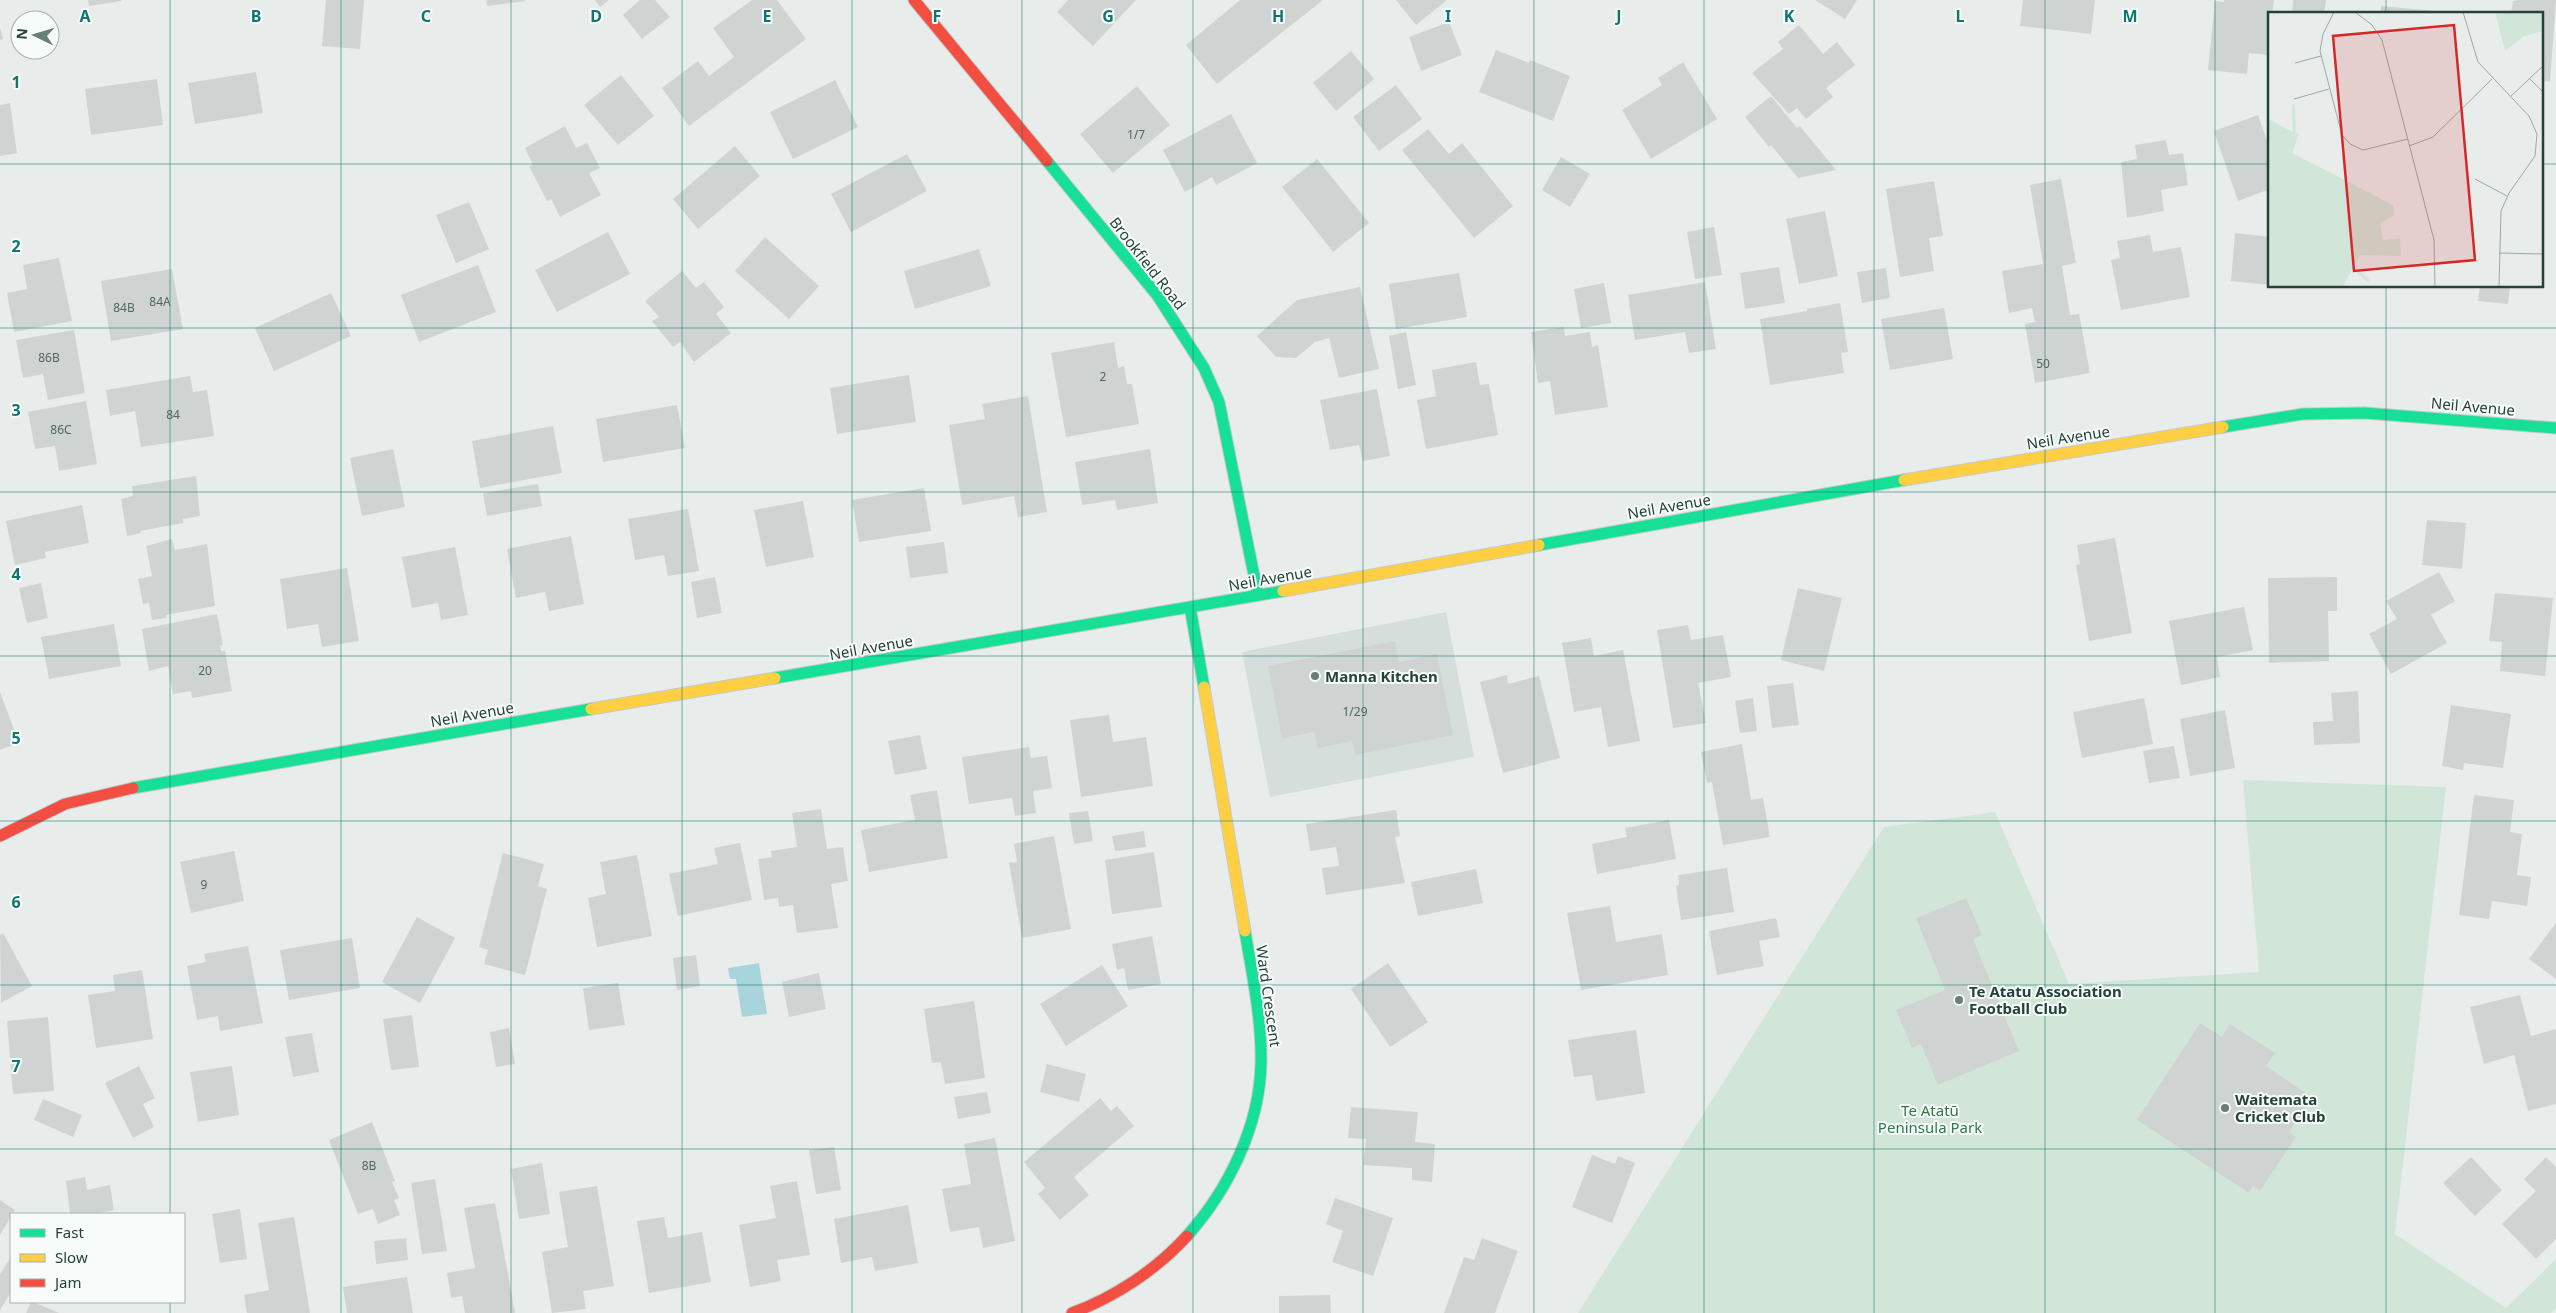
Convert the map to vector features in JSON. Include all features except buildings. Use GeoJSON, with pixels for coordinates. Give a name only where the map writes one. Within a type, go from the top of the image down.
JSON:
{"type":"FeatureCollection","features":[{"type":"Feature","properties":{"kind":"street","name":"Brookfield Road"},"geometry":{"type":"LineString","coordinates":[[914,0],[1157,294],[1204,368],[1219,402],[1258,596]]}},
{"type":"Feature","properties":{"kind":"street","name":"Neil Avenue"},"geometry":{"type":"LineString","coordinates":[[0,836],[65,804],[107,792],[1190,606],[1258,596],[1893,481],[2303,414],[2365,412],[2556,428]]}},
{"type":"Feature","properties":{"kind":"street","name":"Ward Crescent"},"geometry":{"type":"LineString","coordinates":[[1072,1313],[1116,1291],[1150,1268],[1186,1238],[1216,1199],[1237,1156],[1257,1101],[1262,1043],[1257,1003],[1190,606]]}},
{"type":"Feature","properties":{"kind":"shaded area"},"geometry":{"type":"Polygon","coordinates":[[[1446,612],[1474,757],[1270,797],[1242,652],[1446,612]]]}},
{"type":"Feature","properties":{"kind":"green space","name":"Te Atatū Peninsula Park"},"geometry":{"type":"Polygon","coordinates":[[[2243,780],[2446,787],[2395,1234],[2506,1308],[2556,1259],[2556,1308],[2551,1313],[1578,1313],[1884,827],[1995,812],[2069,984],[2259,972],[2243,780]]]}},
{"type":"Feature","properties":{"kind":"water"},"geometry":{"type":"Polygon","coordinates":[[[759,963],[767,1014],[742,1017],[736,979],[730,979],[728,968],[759,963]]]}},
{"type":"Feature","properties":{"kind":"traffic: fast"},"geometry":{"type":"LineString","coordinates":[[1047,161],[1157,295],[1204,368],[1219,402],[1258,595]]}},
{"type":"Feature","properties":{"kind":"traffic: fast"},"geometry":{"type":"LineString","coordinates":[[2223,427],[2303,414],[2365,413],[2556,428]]}},
{"type":"Feature","properties":{"kind":"traffic: fast"},"geometry":{"type":"LineString","coordinates":[[1539,545],[1904,480]]}},
{"type":"Feature","properties":{"kind":"traffic: fast"},"geometry":{"type":"LineString","coordinates":[[775,678],[1283,591]]}},
{"type":"Feature","properties":{"kind":"traffic: fast"},"geometry":{"type":"LineString","coordinates":[[1190,607],[1204,687]]}},
{"type":"Feature","properties":{"kind":"traffic: fast"},"geometry":{"type":"LineString","coordinates":[[133,788],[591,709]]}},
{"type":"Feature","properties":{"kind":"traffic: fast"},"geometry":{"type":"LineString","coordinates":[[1187,1236],[1202,1218],[1228,1178],[1239,1156],[1255,1110],[1259,1087],[1261,1046],[1256,997],[1245,931]]}},
{"type":"Feature","properties":{"kind":"traffic: slow"},"geometry":{"type":"LineString","coordinates":[[1904,480],[2223,427]]}},
{"type":"Feature","properties":{"kind":"traffic: slow"},"geometry":{"type":"LineString","coordinates":[[1283,591],[1539,545]]}},
{"type":"Feature","properties":{"kind":"traffic: slow"},"geometry":{"type":"LineString","coordinates":[[591,709],[775,678]]}},
{"type":"Feature","properties":{"kind":"traffic: slow"},"geometry":{"type":"LineString","coordinates":[[1204,687],[1245,931]]}},
{"type":"Feature","properties":{"kind":"traffic: jam"},"geometry":{"type":"LineString","coordinates":[[914,0],[1047,161]]}},
{"type":"Feature","properties":{"kind":"traffic: jam"},"geometry":{"type":"LineString","coordinates":[[0,836],[65,804],[133,788]]}},
{"type":"Feature","properties":{"kind":"traffic: jam"},"geometry":{"type":"LineString","coordinates":[[1072,1313],[1104,1299],[1134,1281],[1162,1260],[1187,1236]]}},
{"type":"Feature","properties":{"kind":"place","name":"Manna Kitchen"},"geometry":{"type":"Point","coordinates":[1315,676]}},
{"type":"Feature","properties":{"kind":"place","name":"Te Atatu Association Football Club"},"geometry":{"type":"Point","coordinates":[1959,1000]}},
{"type":"Feature","properties":{"kind":"place","name":"Waitemata Cricket Club"},"geometry":{"type":"Point","coordinates":[2225,1108]}}]}
